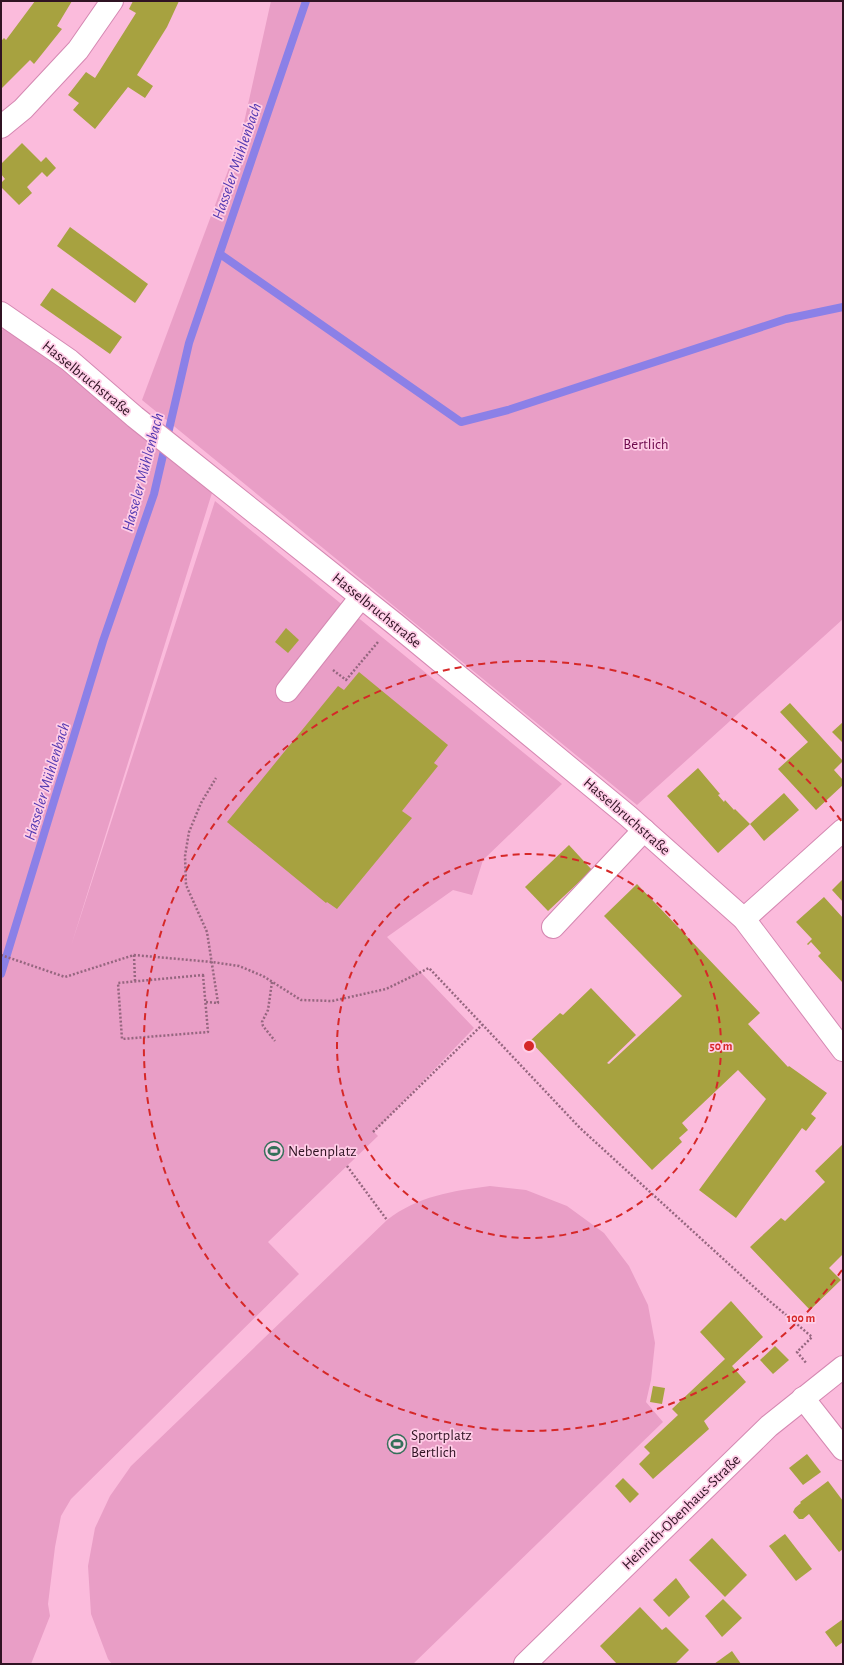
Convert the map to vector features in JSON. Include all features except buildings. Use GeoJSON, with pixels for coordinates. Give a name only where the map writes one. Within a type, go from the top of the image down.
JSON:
{"type":"FeatureCollection","features":[{"type":"Feature","properties":{"kind":"street"},"geometry":{"type":"LineString","coordinates":[[1,127],[23,109],[78,50],[112,1]]}},
{"type":"Feature","properties":{"kind":"street","name":"Hasselbruchstraße"},"geometry":{"type":"LineString","coordinates":[[1,313],[69,360],[135,417],[216,480],[576,771],[644,830],[744,919],[843,1050]]}},
{"type":"Feature","properties":{"kind":"street"},"geometry":{"type":"LineString","coordinates":[[287,691],[361,597]]}},
{"type":"Feature","properties":{"kind":"street"},"geometry":{"type":"LineString","coordinates":[[553,927],[644,830]]}},
{"type":"Feature","properties":{"kind":"street"},"geometry":{"type":"LineString","coordinates":[[744,919],[843,830]]}},
{"type":"Feature","properties":{"kind":"street","name":"Heinrich-Obenhaus-Straße"},"geometry":{"type":"LineString","coordinates":[[525,1664],[769,1426],[843,1367]]}},
{"type":"Feature","properties":{"kind":"street"},"geometry":{"type":"LineString","coordinates":[[803,1398],[843,1449]]}},
{"type":"Feature","properties":{"kind":"path"},"geometry":{"type":"LineString","coordinates":[[313,657],[346,680],[380,639],[395,624]]}},
{"type":"Feature","properties":{"kind":"path"},"geometry":{"type":"LineString","coordinates":[[206,1002],[218,1003],[207,932],[186,885],[186,856],[189,832],[202,803],[216,778]]}},
{"type":"Feature","properties":{"kind":"path"},"geometry":{"type":"LineString","coordinates":[[1,955],[65,977],[134,956],[212,962],[238,966],[263,976],[301,1000],[332,1001],[386,989],[429,968],[580,1128],[761,1293],[812,1337],[797,1352],[823,1383]]}},
{"type":"Feature","properties":{"kind":"path"},"geometry":{"type":"LineString","coordinates":[[134,956],[135,981]]}},
{"type":"Feature","properties":{"kind":"path"},"geometry":{"type":"LineString","coordinates":[[203,975],[208,1032],[122,1039],[118,982],[135,981],[203,975]]}},
{"type":"Feature","properties":{"kind":"path"},"geometry":{"type":"LineString","coordinates":[[272,982],[268,1010],[262,1022],[263,1026],[275,1041]]}},
{"type":"Feature","properties":{"kind":"path"},"geometry":{"type":"LineString","coordinates":[[373,1132],[482,1025]]}},
{"type":"Feature","properties":{"kind":"path"},"geometry":{"type":"LineString","coordinates":[[348,1166],[387,1220]]}},
{"type":"Feature","properties":{"kind":"green space","name":"Bertlich"},"geometry":{"type":"Polygon","coordinates":[[[271,1],[843,1],[843,619],[637,805],[142,400],[241,136],[271,1]]]}},
{"type":"Feature","properties":{"kind":"green space"},"geometry":{"type":"Polygon","coordinates":[[[12,320],[216,480],[71,946],[215,501],[562,784],[483,860],[472,895],[453,890],[387,937],[474,1028],[374,1132],[378,1136],[268,1242],[299,1274],[71,1499],[61,1516],[55,1547],[48,1604],[50,1616],[31,1664],[1,1664],[1,331],[12,320]]]}},
{"type":"Feature","properties":{"kind":"green space","name":"Sportplatz Bertlich"},"geometry":{"type":"Polygon","coordinates":[[[490,1186],[526,1190],[567,1206],[604,1233],[629,1266],[648,1305],[655,1343],[651,1380],[646,1402],[663,1422],[413,1664],[112,1664],[108,1659],[91,1614],[88,1566],[95,1528],[110,1496],[131,1466],[387,1220],[411,1205],[423,1200],[462,1190],[490,1186]]]}},
{"type":"Feature","properties":{"kind":"waterway","name":"Hasseler Mühlenbach"},"geometry":{"type":"LineString","coordinates":[[1,974],[103,641],[154,494],[189,343],[306,1]]}},
{"type":"Feature","properties":{"kind":"waterway"},"geometry":{"type":"LineString","coordinates":[[220,254],[461,422],[508,410],[786,319],[843,307]]}},
{"type":"Feature","properties":{"kind":"place","name":"Nebenplatz"},"geometry":{"type":"Point","coordinates":[274,1151]}},
{"type":"Feature","properties":{"kind":"place","name":"Sportplatz Bertlich"},"geometry":{"type":"Point","coordinates":[397,1444]}}]}
